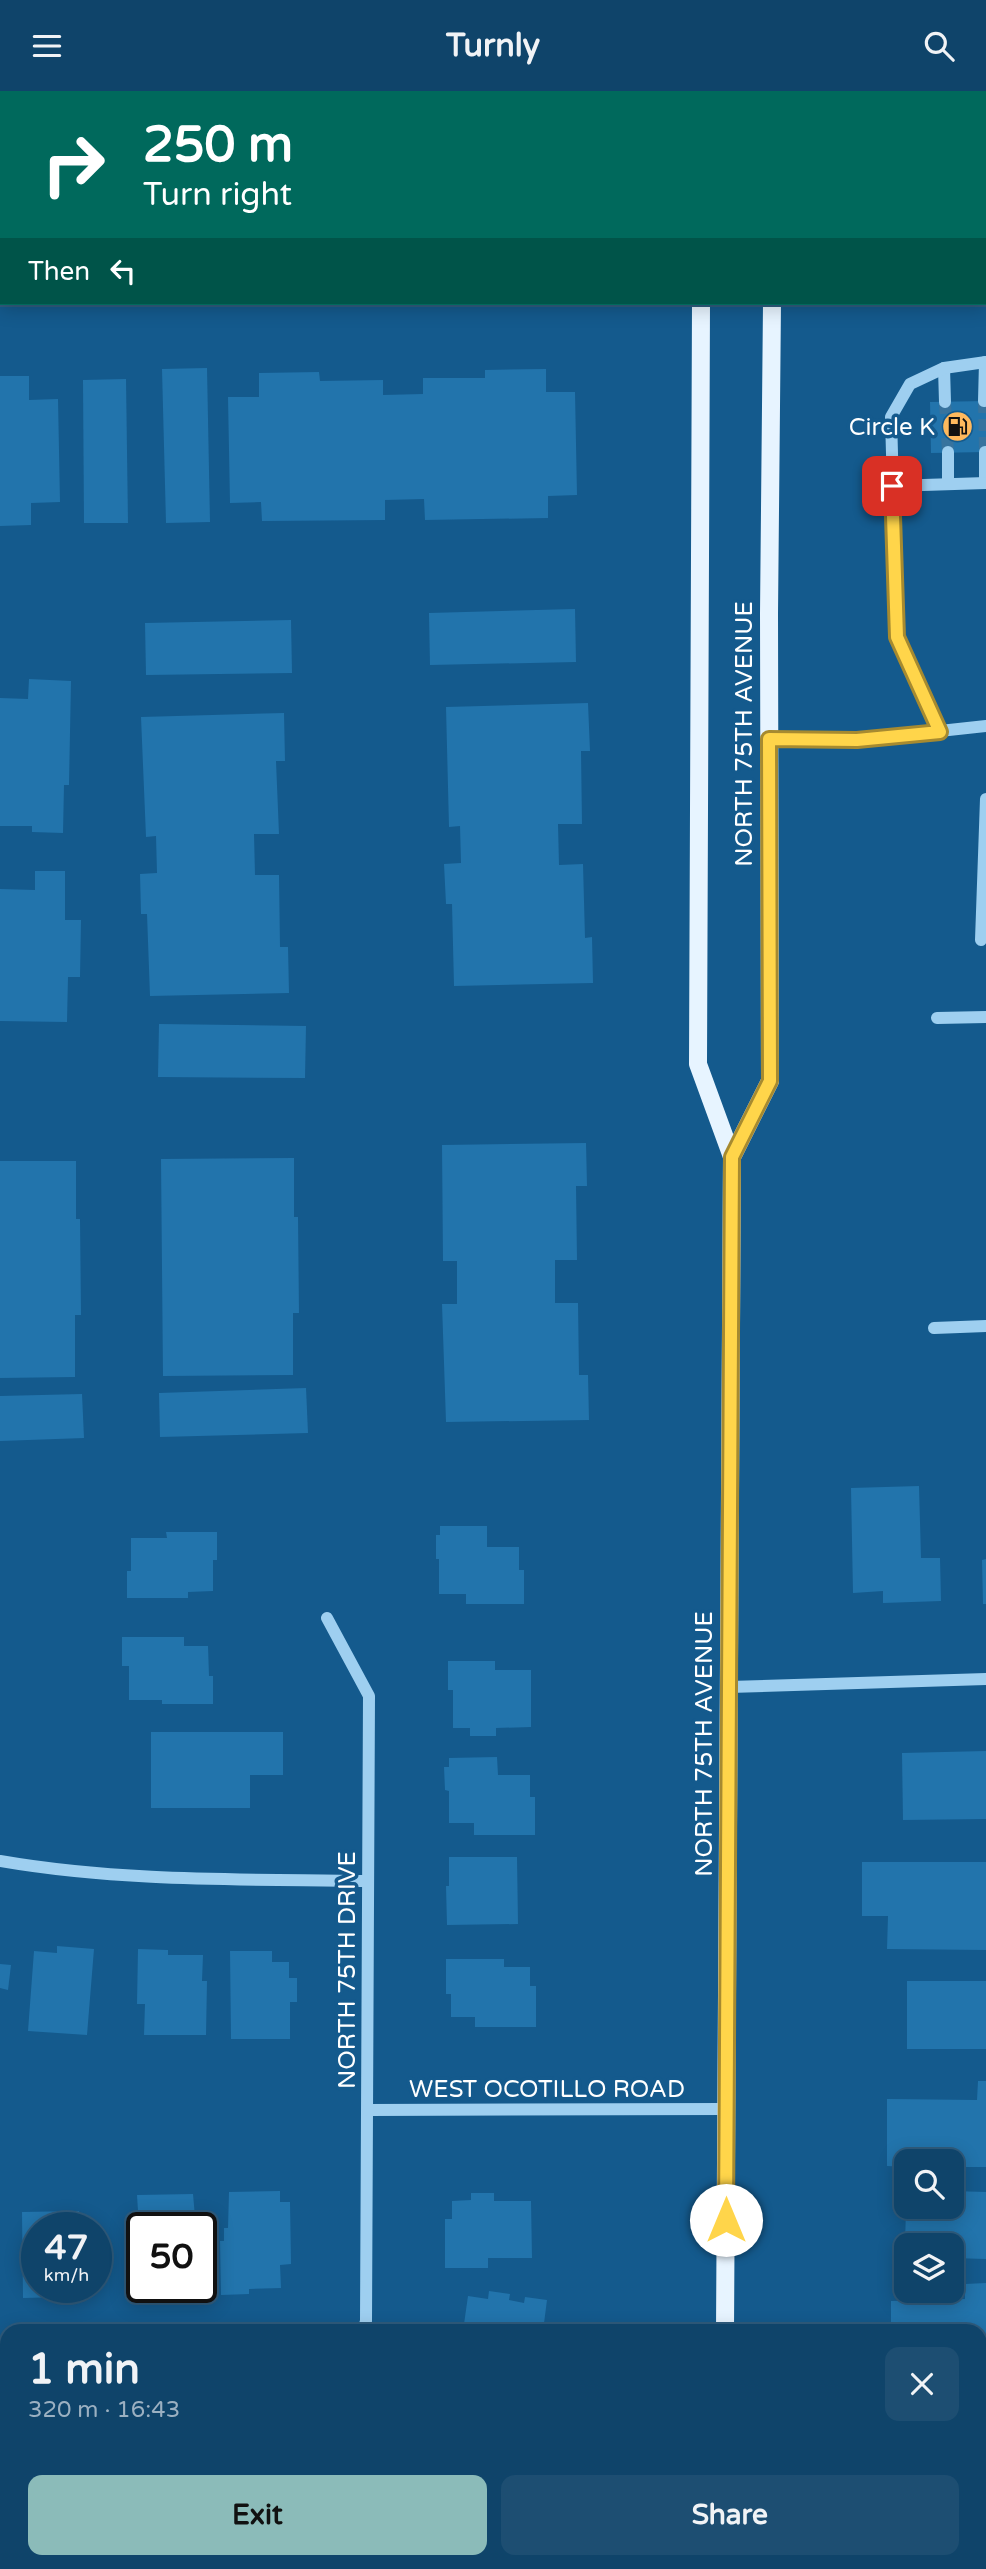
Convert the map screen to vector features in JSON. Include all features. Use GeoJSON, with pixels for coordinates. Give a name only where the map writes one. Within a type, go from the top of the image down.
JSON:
{"type":"FeatureCollection","features":[{"type":"Feature","properties":{"kind":"main road","name":"NORTH 75TH AVENUE"},"geometry":{"type":"LineString","coordinates":[[701,305],[698,1064],[732,1157],[725,2324]]}},
{"type":"Feature","properties":{"kind":"main road","name":"NORTH 75TH AVENUE"},"geometry":{"type":"LineString","coordinates":[[732,1157],[770,1081],[772,305]]}},
{"type":"Feature","properties":{"kind":"street"},"geometry":{"type":"LineString","coordinates":[[940,732],[897,637],[891,417],[910,384],[944,368],[985,362],[984,401]]}},
{"type":"Feature","properties":{"kind":"street"},"geometry":{"type":"LineString","coordinates":[[944,368],[945,401]]}},
{"type":"Feature","properties":{"kind":"street"},"geometry":{"type":"LineString","coordinates":[[892,486],[986,483],[985,452]]}},
{"type":"Feature","properties":{"kind":"street"},"geometry":{"type":"LineString","coordinates":[[948,453],[948,484]]}},
{"type":"Feature","properties":{"kind":"street"},"geometry":{"type":"LineString","coordinates":[[769,739],[857,740],[986,726]]}},
{"type":"Feature","properties":{"kind":"street"},"geometry":{"type":"LineString","coordinates":[[981,940],[986,799]]}},
{"type":"Feature","properties":{"kind":"street"},"geometry":{"type":"LineString","coordinates":[[937,1018],[986,1017]]}},
{"type":"Feature","properties":{"kind":"street"},"geometry":{"type":"LineString","coordinates":[[934,1328],[986,1326]]}},
{"type":"Feature","properties":{"kind":"street","name":"NORTH 75TH DRIVE"},"geometry":{"type":"LineString","coordinates":[[327,1618],[369,1696],[365,2324]]}},
{"type":"Feature","properties":{"kind":"street"},"geometry":{"type":"LineString","coordinates":[[729,1687],[986,1679]]}},
{"type":"Feature","properties":{"kind":"street"},"geometry":{"type":"LineString","coordinates":[[0,1861],[39,1868],[136,1877],[367,1881]]}},
{"type":"Feature","properties":{"kind":"street","name":"WEST OCOTILLO ROAD"},"geometry":{"type":"LineString","coordinates":[[368,2110],[726,2109]]}},
{"type":"Feature","properties":{"kind":"building"},"geometry":{"type":"Polygon","coordinates":[[[207,368],[210,522],[166,523],[162,369],[207,368]]]}},
{"type":"Feature","properties":{"kind":"building"},"geometry":{"type":"Polygon","coordinates":[[[546,369],[546,392],[575,392],[577,495],[548,496],[548,518],[425,520],[424,499],[385,500],[385,520],[262,521],[261,502],[230,503],[228,397],[259,397],[259,373],[319,372],[320,381],[383,380],[383,395],[423,394],[423,378],[485,378],[485,370],[546,369]]]}},
{"type":"Feature","properties":{"kind":"building"},"geometry":{"type":"Polygon","coordinates":[[[0,376],[29,376],[29,400],[58,399],[60,502],[31,503],[31,525],[0,526],[0,376]]]}},
{"type":"Feature","properties":{"kind":"building"},"geometry":{"type":"Polygon","coordinates":[[[126,379],[128,523],[84,523],[83,380],[126,379]]]}},
{"type":"Feature","properties":{"kind":"building","name":"Circle K"},"geometry":{"type":"Polygon","coordinates":[[[986,401],[986,452],[931,453],[930,402],[986,401]]]}},
{"type":"Feature","properties":{"kind":"building"},"geometry":{"type":"Polygon","coordinates":[[[575,609],[576,662],[430,665],[429,613],[575,609]]]}},
{"type":"Feature","properties":{"kind":"building"},"geometry":{"type":"Polygon","coordinates":[[[291,620],[292,673],[146,675],[145,623],[291,620]]]}},
{"type":"Feature","properties":{"kind":"building"},"geometry":{"type":"Polygon","coordinates":[[[29,679],[71,681],[69,785],[64,785],[63,833],[32,832],[32,826],[0,826],[0,698],[28,699],[29,679]]]}},
{"type":"Feature","properties":{"kind":"building"},"geometry":{"type":"Polygon","coordinates":[[[588,703],[590,751],[581,751],[582,824],[558,824],[559,865],[583,864],[585,938],[592,937],[593,983],[454,986],[452,904],[446,904],[444,864],[461,863],[460,826],[449,827],[446,707],[588,703]]]}},
{"type":"Feature","properties":{"kind":"building"},"geometry":{"type":"Polygon","coordinates":[[[284,713],[285,761],[276,761],[279,834],[254,834],[255,875],[279,875],[280,947],[288,947],[289,993],[150,996],[147,914],[141,914],[140,874],[157,873],[156,836],[146,837],[141,717],[284,713]]]}},
{"type":"Feature","properties":{"kind":"building"},"geometry":{"type":"Polygon","coordinates":[[[35,871],[65,871],[65,920],[81,920],[80,977],[68,977],[67,1022],[0,1021],[0,889],[35,890],[35,871]]]}},
{"type":"Feature","properties":{"kind":"building"},"geometry":{"type":"Polygon","coordinates":[[[159,1024],[306,1026],[305,1078],[158,1077],[159,1024]]]}},
{"type":"Feature","properties":{"kind":"building"},"geometry":{"type":"Polygon","coordinates":[[[586,1143],[587,1186],[576,1186],[577,1260],[555,1260],[555,1303],[578,1303],[579,1375],[588,1375],[589,1420],[446,1422],[442,1304],[457,1304],[457,1261],[443,1261],[442,1145],[586,1143]]]}},
{"type":"Feature","properties":{"kind":"building"},"geometry":{"type":"Polygon","coordinates":[[[294,1158],[299,1313],[293,1313],[293,1375],[163,1376],[161,1159],[294,1158]]]}},
{"type":"Feature","properties":{"kind":"building"},"geometry":{"type":"Polygon","coordinates":[[[0,1161],[76,1161],[76,1219],[80,1219],[81,1315],[75,1315],[75,1377],[0,1378],[0,1161]]]}},
{"type":"Feature","properties":{"kind":"building"},"geometry":{"type":"Polygon","coordinates":[[[306,1388],[308,1433],[160,1437],[159,1393],[306,1388]]]}},
{"type":"Feature","properties":{"kind":"building"},"geometry":{"type":"Polygon","coordinates":[[[82,1394],[84,1438],[0,1441],[0,1396],[82,1394]]]}},
{"type":"Feature","properties":{"kind":"building"},"geometry":{"type":"Polygon","coordinates":[[[919,1486],[921,1558],[940,1558],[941,1601],[883,1603],[883,1591],[853,1593],[851,1488],[919,1486]]]}},
{"type":"Feature","properties":{"kind":"building"},"geometry":{"type":"Polygon","coordinates":[[[440,1526],[487,1526],[487,1547],[519,1547],[519,1570],[524,1570],[524,1604],[466,1604],[466,1594],[439,1594],[436,1535],[440,1535],[440,1526]]]}},
{"type":"Feature","properties":{"kind":"building"},"geometry":{"type":"Polygon","coordinates":[[[166,1532],[217,1532],[213,1591],[188,1592],[188,1598],[127,1598],[127,1571],[131,1571],[131,1538],[167,1538],[166,1532]]]}},
{"type":"Feature","properties":{"kind":"building"},"geometry":{"type":"Polygon","coordinates":[[[986,1559],[986,1604],[983,1604],[982,1560],[986,1559]]]}},
{"type":"Feature","properties":{"kind":"building"},"geometry":{"type":"Polygon","coordinates":[[[122,1637],[184,1637],[184,1646],[208,1646],[209,1676],[213,1676],[213,1704],[162,1704],[162,1700],[129,1700],[129,1666],[122,1666],[122,1637]]]}},
{"type":"Feature","properties":{"kind":"building"},"geometry":{"type":"Polygon","coordinates":[[[448,1661],[495,1661],[495,1670],[531,1670],[531,1727],[496,1728],[496,1736],[470,1736],[470,1728],[453,1728],[453,1690],[448,1690],[448,1661]]]}},
{"type":"Feature","properties":{"kind":"building"},"geometry":{"type":"Polygon","coordinates":[[[151,1732],[283,1732],[283,1775],[250,1775],[250,1808],[151,1808],[151,1732]]]}},
{"type":"Feature","properties":{"kind":"building"},"geometry":{"type":"Polygon","coordinates":[[[986,1751],[986,1819],[903,1820],[902,1753],[986,1751]]]}},
{"type":"Feature","properties":{"kind":"building"},"geometry":{"type":"Polygon","coordinates":[[[497,1757],[498,1775],[530,1775],[530,1797],[535,1797],[535,1835],[474,1835],[474,1823],[449,1823],[449,1791],[445,1790],[444,1767],[449,1767],[449,1758],[497,1757]]]}},
{"type":"Feature","properties":{"kind":"building"},"geometry":{"type":"Polygon","coordinates":[[[449,1857],[517,1857],[518,1924],[447,1925],[446,1886],[449,1886],[449,1857]]]}},
{"type":"Feature","properties":{"kind":"building"},"geometry":{"type":"Polygon","coordinates":[[[862,1862],[986,1862],[986,1950],[887,1949],[888,1916],[862,1916],[862,1862]]]}},
{"type":"Feature","properties":{"kind":"building"},"geometry":{"type":"Polygon","coordinates":[[[57,1946],[94,1949],[87,2035],[28,2031],[34,1951],[57,1953],[57,1946]]]}},
{"type":"Feature","properties":{"kind":"building"},"geometry":{"type":"Polygon","coordinates":[[[138,1949],[168,1950],[168,1955],[203,1955],[202,1981],[207,1981],[206,2035],[144,2035],[145,2004],[137,2004],[138,1949]]]}},
{"type":"Feature","properties":{"kind":"building"},"geometry":{"type":"Polygon","coordinates":[[[230,1951],[272,1951],[272,1962],[289,1962],[289,1978],[297,1978],[297,2002],[290,2002],[290,2039],[231,2039],[230,1951]]]}},
{"type":"Feature","properties":{"kind":"building"},"geometry":{"type":"Polygon","coordinates":[[[446,1959],[504,1959],[504,1967],[530,1967],[530,1986],[536,1986],[536,2027],[475,2027],[475,2017],[451,2017],[451,1994],[446,1994],[446,1959]]]}},
{"type":"Feature","properties":{"kind":"building"},"geometry":{"type":"Polygon","coordinates":[[[0,1964],[11,1965],[8,1990],[0,1988],[0,1964]]]}},
{"type":"Feature","properties":{"kind":"building"},"geometry":{"type":"Polygon","coordinates":[[[907,1981],[986,1981],[986,2049],[907,2049],[907,1981]]]}},
{"type":"Feature","properties":{"kind":"building"},"geometry":{"type":"Polygon","coordinates":[[[978,2081],[986,2081],[986,2167],[964,2167],[964,2149],[894,2149],[894,2166],[887,2166],[887,2099],[977,2100],[978,2081]]]}},
{"type":"Feature","properties":{"kind":"building"},"geometry":{"type":"Polygon","coordinates":[[[280,2191],[280,2202],[290,2202],[291,2264],[280,2265],[281,2288],[249,2289],[249,2294],[221,2295],[220,2241],[224,2241],[224,2228],[228,2228],[229,2192],[280,2191]]]}},
{"type":"Feature","properties":{"kind":"building"},"geometry":{"type":"Polygon","coordinates":[[[964,2191],[986,2192],[986,2259],[964,2258],[964,2233],[905,2233],[906,2219],[964,2219],[964,2191]]]}},
{"type":"Feature","properties":{"kind":"building"},"geometry":{"type":"Polygon","coordinates":[[[471,2193],[494,2193],[494,2201],[531,2201],[532,2258],[488,2258],[488,2268],[445,2268],[445,2219],[452,2219],[452,2201],[471,2200],[471,2193]]]}},
{"type":"Feature","properties":{"kind":"building"},"geometry":{"type":"Polygon","coordinates":[[[193,2194],[195,2212],[138,2212],[137,2195],[193,2194]]]}},
{"type":"Feature","properties":{"kind":"building"},"geometry":{"type":"Polygon","coordinates":[[[986,2283],[986,2324],[891,2324],[891,2301],[964,2303],[965,2284],[986,2283]]]}},
{"type":"Feature","properties":{"kind":"building"},"geometry":{"type":"Polygon","coordinates":[[[489,2291],[510,2294],[509,2300],[524,2303],[525,2297],[547,2300],[544,2324],[464,2324],[468,2296],[488,2299],[489,2291]]]}},
{"type":"Feature","properties":{"kind":"tunnel"},"geometry":{"type":"LineString","coordinates":[[984,401],[985,452]]}},
{"type":"Feature","properties":{"kind":"tunnel"},"geometry":{"type":"LineString","coordinates":[[945,402],[948,452]]}},
{"type":"Feature","properties":{"kind":"place","name":"Circle K"},"geometry":{"type":"Point","coordinates":[958,427]}},
{"type":"Feature","properties":{"kind":"route"},"geometry":{"type":"LineString","coordinates":[[726,2220],[732,1157],[770,1081],[769,739],[857,740],[940,732],[897,637],[892,486]]}}]}
